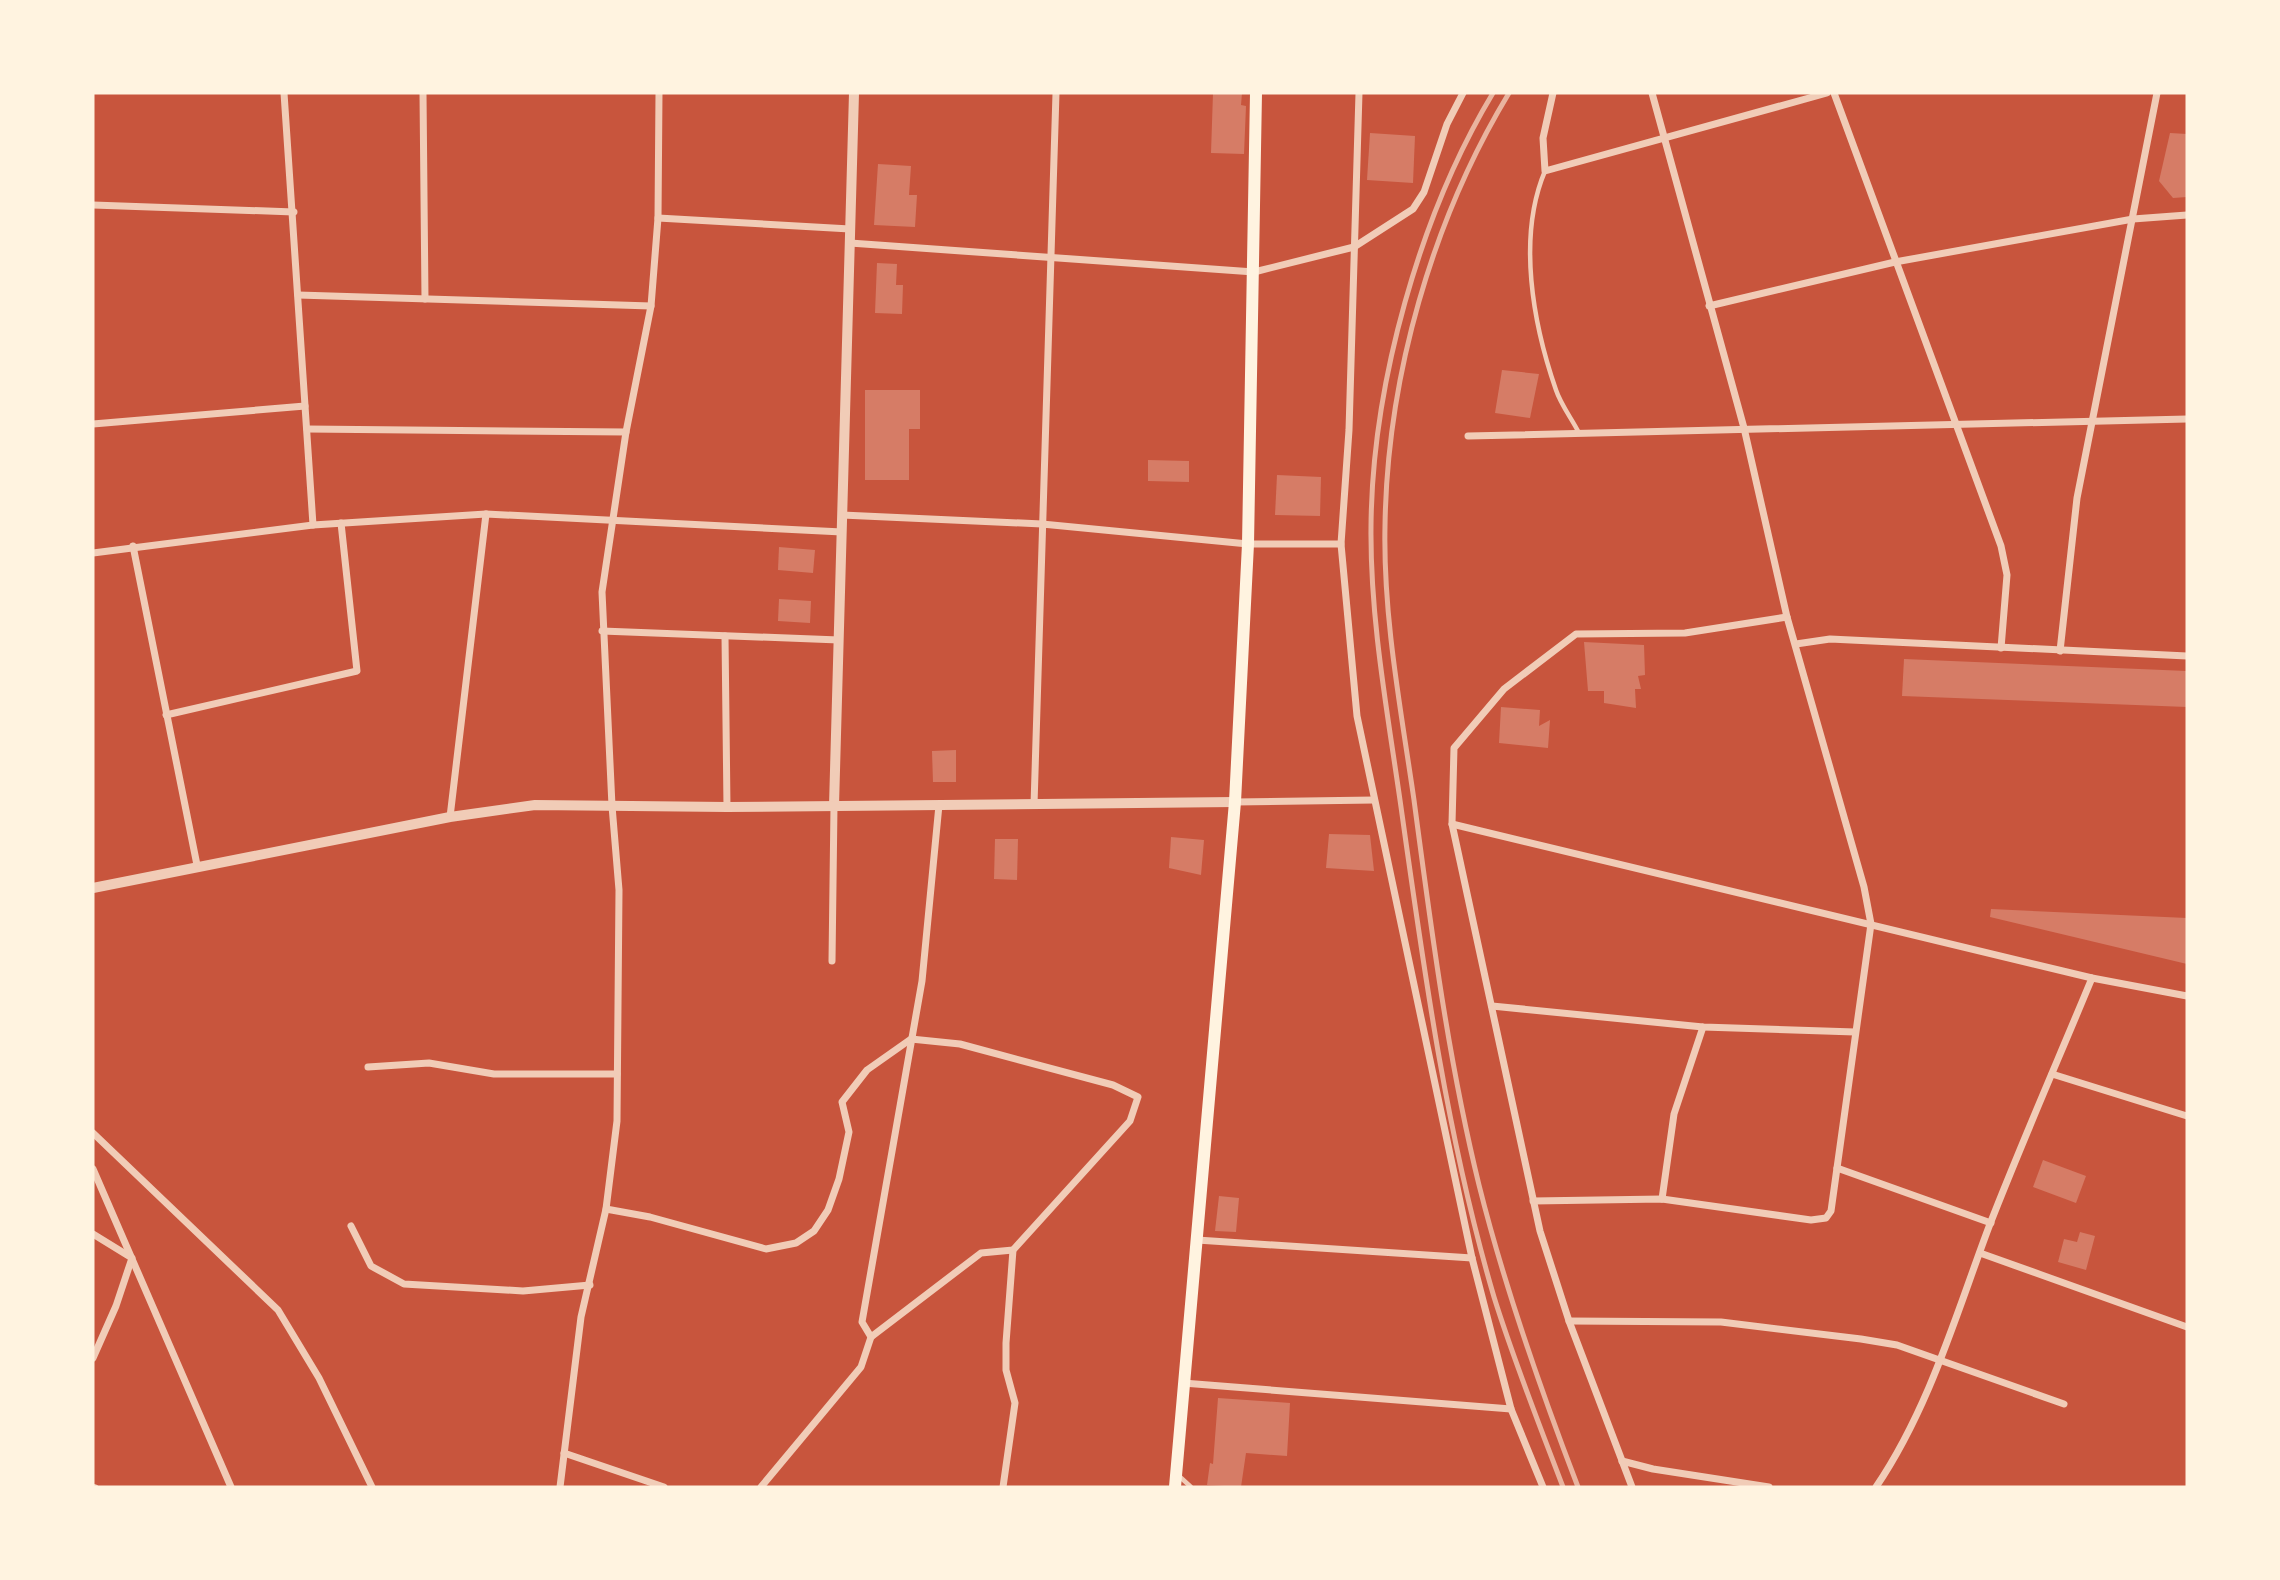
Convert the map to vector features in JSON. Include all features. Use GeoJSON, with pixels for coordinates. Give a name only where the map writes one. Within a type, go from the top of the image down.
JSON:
{"type":"FeatureCollection","features":[{"type":"Feature","properties":{"kind":"main road"},"geometry":{"type":"LineString","coordinates":[[1176,1481],[1235,802],[1248,544],[1256,93]]}},
{"type":"Feature","properties":{"kind":"street"},"geometry":{"type":"LineString","coordinates":[[284,93],[313,525]]}},
{"type":"Feature","properties":{"kind":"street"},"geometry":{"type":"LineString","coordinates":[[423,93],[425,299]]}},
{"type":"Feature","properties":{"kind":"street"},"geometry":{"type":"LineString","coordinates":[[559,1487],[581,1317],[606,1209],[617,1121],[620,890],[612,806],[602,592],[626,432],[651,306],[658,218],[659,93]]}},
{"type":"Feature","properties":{"kind":"street"},"geometry":{"type":"LineString","coordinates":[[832,961],[854,93]]}},
{"type":"Feature","properties":{"kind":"street"},"geometry":{"type":"LineString","coordinates":[[1034,805],[1056,93]]}},
{"type":"Feature","properties":{"kind":"street"},"geometry":{"type":"LineString","coordinates":[[1359,93],[1349,430],[1341,544],[1357,716],[1472,1258],[1511,1409],[1543,1487]]}},
{"type":"Feature","properties":{"kind":"street"},"geometry":{"type":"LineString","coordinates":[[850,243],[1254,272],[1354,247],[1413,209],[1424,192],[1447,124],[1463,93]]}},
{"type":"Feature","properties":{"kind":"street"},"geometry":{"type":"LineString","coordinates":[[1553,93],[1543,138],[1545,171],[1665,140],[1827,93]]}},
{"type":"Feature","properties":{"kind":"street"},"geometry":{"type":"LineString","coordinates":[[1533,1201],[1662,1199],[1811,1220],[1826,1218],[1831,1211],[1871,924],[1864,887],[1787,617],[1744,428],[1651,93]]}},
{"type":"Feature","properties":{"kind":"street"},"geometry":{"type":"LineString","coordinates":[[1834,93],[2001,546],[2007,575],[2001,649]]}},
{"type":"Feature","properties":{"kind":"street"},"geometry":{"type":"LineString","coordinates":[[2060,651],[2077,498],[2157,93]]}},
{"type":"Feature","properties":{"kind":"street"},"geometry":{"type":"LineString","coordinates":[[93,205],[293,212]]}},
{"type":"Feature","properties":{"kind":"street"},"geometry":{"type":"LineString","coordinates":[[1709,306],[1895,262],[2133,219],[2187,215]]}},
{"type":"Feature","properties":{"kind":"street"},"geometry":{"type":"LineString","coordinates":[[658,218],[850,229]]}},
{"type":"Feature","properties":{"kind":"street"},"geometry":{"type":"LineString","coordinates":[[298,295],[651,306]]}},
{"type":"Feature","properties":{"kind":"street"},"geometry":{"type":"LineString","coordinates":[[93,424],[305,406]]}},
{"type":"Feature","properties":{"kind":"street"},"geometry":{"type":"LineString","coordinates":[[1468,436],[2187,419]]}},
{"type":"Feature","properties":{"kind":"street"},"geometry":{"type":"LineString","coordinates":[[307,429],[626,432]]}},
{"type":"Feature","properties":{"kind":"street"},"geometry":{"type":"LineString","coordinates":[[93,553],[313,525],[486,514],[842,532]]}},
{"type":"Feature","properties":{"kind":"street"},"geometry":{"type":"LineString","coordinates":[[450,817],[486,514]]}},
{"type":"Feature","properties":{"kind":"street"},"geometry":{"type":"LineString","coordinates":[[842,515],[1042,524],[1248,544],[1341,544]]}},
{"type":"Feature","properties":{"kind":"street"},"geometry":{"type":"LineString","coordinates":[[166,715],[357,671],[341,523]]}},
{"type":"Feature","properties":{"kind":"street"},"geometry":{"type":"LineString","coordinates":[[133,546],[197,864]]}},
{"type":"Feature","properties":{"kind":"street"},"geometry":{"type":"LineString","coordinates":[[1632,1487],[1569,1321],[1533,1201],[1452,824],[1454,748],[1504,689],[1576,634],[1685,633],[1787,617]]}},
{"type":"Feature","properties":{"kind":"street"},"geometry":{"type":"LineString","coordinates":[[602,631],[839,640]]}},
{"type":"Feature","properties":{"kind":"street"},"geometry":{"type":"LineString","coordinates":[[725,636],[727,807]]}},
{"type":"Feature","properties":{"kind":"street"},"geometry":{"type":"LineString","coordinates":[[1796,644],[1830,639],[2187,656]]}},
{"type":"Feature","properties":{"kind":"street"},"geometry":{"type":"LineString","coordinates":[[93,888],[197,864],[450,817],[534,805],[727,807],[1374,800]]}},
{"type":"Feature","properties":{"kind":"street"},"geometry":{"type":"LineString","coordinates":[[872,1337],[862,1322],[922,981],[939,805]]}},
{"type":"Feature","properties":{"kind":"street"},"geometry":{"type":"LineString","coordinates":[[1452,824],[2092,978],[2187,996]]}},
{"type":"Feature","properties":{"kind":"street"},"geometry":{"type":"LineString","coordinates":[[1876,1487],[1910,1433],[1940,1361],[1990,1223],[2092,978]]}},
{"type":"Feature","properties":{"kind":"street"},"geometry":{"type":"LineString","coordinates":[[1492,1006],[1703,1027],[1855,1032]]}},
{"type":"Feature","properties":{"kind":"street"},"geometry":{"type":"LineString","coordinates":[[1662,1199],[1674,1114],[1703,1027]]}},
{"type":"Feature","properties":{"kind":"street"},"geometry":{"type":"LineString","coordinates":[[606,1209],[650,1217],[766,1249],[805,1240],[828,1210],[839,1179],[849,1132],[842,1102],[867,1070],[911,1039],[960,1044],[1113,1085],[1138,1097],[1130,1121],[1013,1250],[1006,1370],[1015,1403],[1003,1487]]}},
{"type":"Feature","properties":{"kind":"street"},"geometry":{"type":"LineString","coordinates":[[368,1068],[429,1063],[494,1074],[617,1074]]}},
{"type":"Feature","properties":{"kind":"street"},"geometry":{"type":"LineString","coordinates":[[2052,1074],[2187,1116]]}},
{"type":"Feature","properties":{"kind":"street"},"geometry":{"type":"LineString","coordinates":[[93,1133],[278,1310],[319,1378],[372,1487]]}},
{"type":"Feature","properties":{"kind":"street"},"geometry":{"type":"LineString","coordinates":[[1837,1168],[1990,1223]]}},
{"type":"Feature","properties":{"kind":"street"},"geometry":{"type":"LineString","coordinates":[[93,1169],[231,1487]]}},
{"type":"Feature","properties":{"kind":"street"},"geometry":{"type":"LineString","coordinates":[[351,1226],[371,1266],[404,1284],[523,1291],[590,1285]]}},
{"type":"Feature","properties":{"kind":"street"},"geometry":{"type":"LineString","coordinates":[[93,1234],[132,1258]]}},
{"type":"Feature","properties":{"kind":"street"},"geometry":{"type":"LineString","coordinates":[[1197,1240],[1472,1258]]}},
{"type":"Feature","properties":{"kind":"street"},"geometry":{"type":"LineString","coordinates":[[761,1487],[860,1367],[872,1337],[981,1253],[1013,1250]]}},
{"type":"Feature","properties":{"kind":"street"},"geometry":{"type":"LineString","coordinates":[[1980,1253],[2187,1327]]}},
{"type":"Feature","properties":{"kind":"street"},"geometry":{"type":"LineString","coordinates":[[93,1358],[116,1306],[132,1258]]}},
{"type":"Feature","properties":{"kind":"street"},"geometry":{"type":"LineString","coordinates":[[1569,1321],[1721,1322],[1897,1345],[2064,1404]]}},
{"type":"Feature","properties":{"kind":"street"},"geometry":{"type":"LineString","coordinates":[[1183,1383],[1511,1409]]}},
{"type":"Feature","properties":{"kind":"street"},"geometry":{"type":"LineString","coordinates":[[564,1453],[664,1487]]}},
{"type":"Feature","properties":{"kind":"street"},"geometry":{"type":"LineString","coordinates":[[1622,1461],[1653,1469],[1769,1487]]}},
{"type":"Feature","properties":{"kind":"lane"},"geometry":{"type":"LineString","coordinates":[[1545,171],[1535,195],[1531,258],[1539,331],[1557,393],[1579,433]]}},
{"type":"Feature","properties":{"kind":"lane"},"geometry":{"type":"LineString","coordinates":[[1176,1481],[1191,1487]]}},
{"type":"Feature","properties":{"kind":"building"},"geometry":{"type":"Polygon","coordinates":[[[1213,93],[1242,93],[1241,105],[1246,106],[1244,154],[1211,153],[1213,93]]]}},
{"type":"Feature","properties":{"kind":"building"},"geometry":{"type":"Polygon","coordinates":[[[1370,133],[1415,136],[1413,183],[1367,180],[1370,133]]]}},
{"type":"Feature","properties":{"kind":"building"},"geometry":{"type":"Polygon","coordinates":[[[2170,133],[2187,134],[2187,197],[2173,198],[2159,181],[2170,133]]]}},
{"type":"Feature","properties":{"kind":"building"},"geometry":{"type":"Polygon","coordinates":[[[878,164],[911,166],[909,195],[917,195],[915,227],[874,225],[878,164]]]}},
{"type":"Feature","properties":{"kind":"building"},"geometry":{"type":"Polygon","coordinates":[[[877,263],[897,264],[896,285],[903,285],[902,314],[875,313],[877,263]]]}},
{"type":"Feature","properties":{"kind":"building"},"geometry":{"type":"Polygon","coordinates":[[[1502,370],[1539,374],[1530,418],[1495,413],[1502,370]]]}},
{"type":"Feature","properties":{"kind":"building"},"geometry":{"type":"Polygon","coordinates":[[[865,390],[920,390],[920,429],[909,429],[909,480],[865,480],[865,390]]]}},
{"type":"Feature","properties":{"kind":"building"},"geometry":{"type":"Polygon","coordinates":[[[1148,460],[1189,461],[1189,482],[1148,481],[1148,460]]]}},
{"type":"Feature","properties":{"kind":"building"},"geometry":{"type":"Polygon","coordinates":[[[1277,475],[1321,477],[1320,516],[1275,515],[1277,475]]]}},
{"type":"Feature","properties":{"kind":"building"},"geometry":{"type":"Polygon","coordinates":[[[779,547],[815,550],[813,573],[778,570],[779,547]]]}},
{"type":"Feature","properties":{"kind":"building"},"geometry":{"type":"Polygon","coordinates":[[[779,599],[811,601],[810,623],[778,621],[779,599]]]}},
{"type":"Feature","properties":{"kind":"building"},"geometry":{"type":"Polygon","coordinates":[[[1584,642],[1644,645],[1645,675],[1638,676],[1641,689],[1635,689],[1636,708],[1604,703],[1604,691],[1588,691],[1584,642]]]}},
{"type":"Feature","properties":{"kind":"building"},"geometry":{"type":"Polygon","coordinates":[[[1904,659],[2187,671],[2187,707],[1902,696],[1904,659]]]}},
{"type":"Feature","properties":{"kind":"building"},"geometry":{"type":"Polygon","coordinates":[[[1501,707],[1540,710],[1539,726],[1550,720],[1548,748],[1499,743],[1501,707]]]}},
{"type":"Feature","properties":{"kind":"building"},"geometry":{"type":"Polygon","coordinates":[[[956,750],[956,782],[933,782],[932,751],[956,750]]]}},
{"type":"Feature","properties":{"kind":"building"},"geometry":{"type":"Polygon","coordinates":[[[1329,834],[1370,835],[1374,871],[1326,868],[1329,834]]]}},
{"type":"Feature","properties":{"kind":"building"},"geometry":{"type":"Polygon","coordinates":[[[1171,837],[1204,840],[1201,875],[1169,868],[1171,837]]]}},
{"type":"Feature","properties":{"kind":"building"},"geometry":{"type":"Polygon","coordinates":[[[995,839],[1018,839],[1017,880],[994,879],[995,839]]]}},
{"type":"Feature","properties":{"kind":"building"},"geometry":{"type":"Polygon","coordinates":[[[1991,909],[2187,918],[2187,964],[1990,917],[1991,909]]]}},
{"type":"Feature","properties":{"kind":"building"},"geometry":{"type":"Polygon","coordinates":[[[2043,1160],[2086,1176],[2076,1203],[2033,1187],[2043,1160]]]}},
{"type":"Feature","properties":{"kind":"building"},"geometry":{"type":"Polygon","coordinates":[[[1219,1196],[1239,1198],[1236,1232],[1215,1231],[1219,1196]]]}},
{"type":"Feature","properties":{"kind":"building"},"geometry":{"type":"Polygon","coordinates":[[[2080,1232],[2095,1236],[2086,1270],[2058,1262],[2064,1239],[2077,1242],[2080,1232]]]}},
{"type":"Feature","properties":{"kind":"building"},"geometry":{"type":"Polygon","coordinates":[[[1218,1398],[1290,1403],[1287,1456],[1246,1453],[1241,1487],[1207,1485],[1210,1463],[1213,1464],[1218,1398]]]}},
{"type":"Feature","properties":{"kind":"railway"},"geometry":{"type":"LineString","coordinates":[[1493,93],[1443,192],[1405,302],[1380,416],[1374,473],[1371,562],[1386,702],[1428,992],[1450,1115],[1477,1237],[1494,1297],[1563,1487]]}},
{"type":"Feature","properties":{"kind":"railway"},"geometry":{"type":"LineString","coordinates":[[1509,93],[1457,193],[1419,302],[1394,414],[1388,470],[1385,560],[1394,663],[1434,945],[1468,1138],[1489,1224],[1512,1300],[1578,1487]]}}]}
